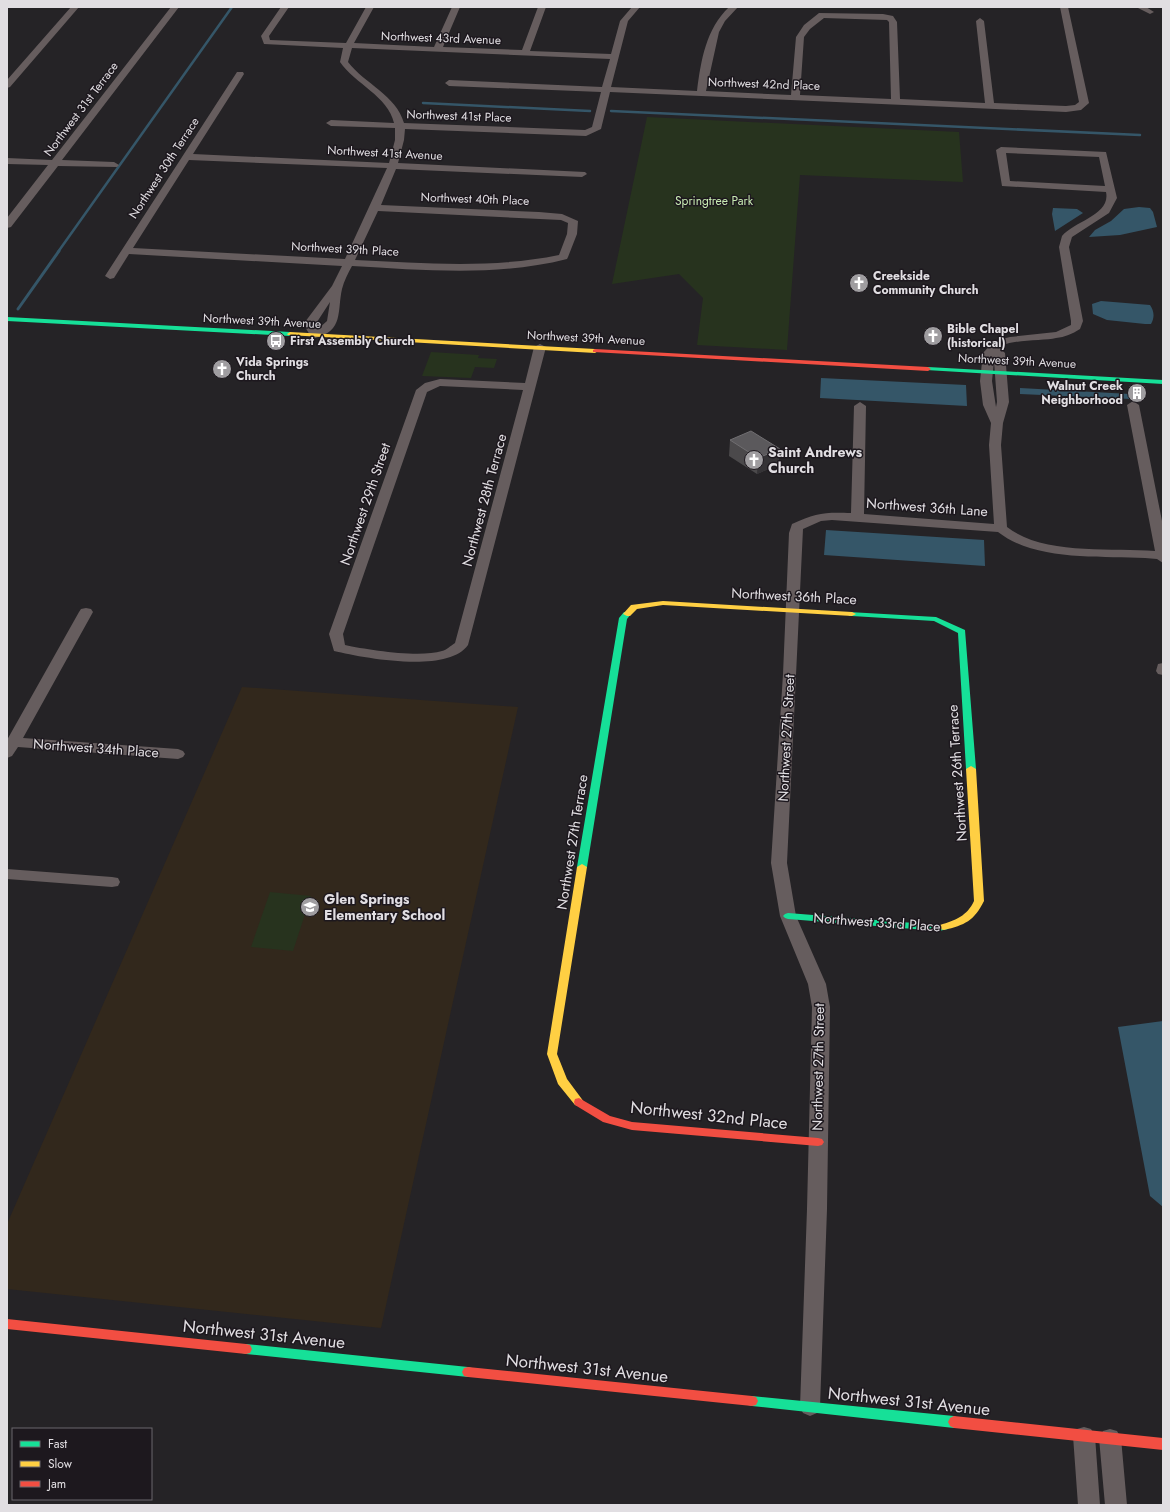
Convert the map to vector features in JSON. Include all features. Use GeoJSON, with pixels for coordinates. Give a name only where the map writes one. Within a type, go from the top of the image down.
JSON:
{"type":"FeatureCollection","features":[{"type":"Feature","properties":{"kind":"street"},"geometry":{"type":"LineString","coordinates":[[7,85],[75,7]]}},
{"type":"Feature","properties":{"kind":"street","name":"Northwest 31st Terrace"},"geometry":{"type":"LineString","coordinates":[[7,226],[175,7]]}},
{"type":"Feature","properties":{"kind":"street","name":"Northwest 43rd Avenue"},"geometry":{"type":"LineString","coordinates":[[284,7],[265,36],[267,42],[616,57]]}},
{"type":"Feature","properties":{"kind":"street"},"geometry":{"type":"LineString","coordinates":[[337,287],[330,294],[311,322],[310,326],[315,335],[330,326],[334,314],[337,287],[374,208],[400,144],[400,126],[396,113],[378,92],[350,72],[344,62],[348,46],[370,7]]}},
{"type":"Feature","properties":{"kind":"street"},"geometry":{"type":"LineString","coordinates":[[437,50],[456,7]]}},
{"type":"Feature","properties":{"kind":"street"},"geometry":{"type":"LineString","coordinates":[[525,53],[542,7]]}},
{"type":"Feature","properties":{"kind":"street"},"geometry":{"type":"LineString","coordinates":[[607,90],[624,21],[636,7]]}},
{"type":"Feature","properties":{"kind":"street"},"geometry":{"type":"LineString","coordinates":[[701,94],[714,29],[722,18],[734,7]]}},
{"type":"Feature","properties":{"kind":"street","name":"Northwest 42nd Place"},"geometry":{"type":"LineString","coordinates":[[449,83],[1066,109],[1078,108],[1084,103],[1064,7]]}},
{"type":"Feature","properties":{"kind":"street"},"geometry":{"type":"LineString","coordinates":[[1140,7],[1150,12]]}},
{"type":"Feature","properties":{"kind":"street"},"geometry":{"type":"LineString","coordinates":[[795,97],[800,37],[807,27],[822,15],[884,16],[890,18],[893,22],[896,101]]}},
{"type":"Feature","properties":{"kind":"street"},"geometry":{"type":"LineString","coordinates":[[980,21],[990,105]]}},
{"type":"Feature","properties":{"kind":"street","name":"Northwest 30th Terrace"},"geometry":{"type":"LineString","coordinates":[[110,276],[240,74]]}},
{"type":"Feature","properties":{"kind":"street","name":"Northwest 41st Place"},"geometry":{"type":"LineString","coordinates":[[331,124],[586,133],[596,129],[607,90]]}},
{"type":"Feature","properties":{"kind":"street"},"geometry":{"type":"LineString","coordinates":[[997,423],[989,405],[986,381],[989,353],[994,350],[998,344],[1010,340],[1056,335],[1068,332],[1076,327],[1077,321],[1064,247],[1067,236],[1105,211],[1112,198],[1103,154],[1001,150],[1005,184],[1110,189]]}},
{"type":"Feature","properties":{"kind":"street","name":"Northwest 41st Avenue"},"geometry":{"type":"LineString","coordinates":[[187,157],[582,174]]}},
{"type":"Feature","properties":{"kind":"street"},"geometry":{"type":"LineString","coordinates":[[7,161],[114,166]]}},
{"type":"Feature","properties":{"kind":"street","name":"Northwest 40th Place"},"geometry":{"type":"LineString","coordinates":[[374,208],[562,217],[573,221],[572,234],[563,257]]}},
{"type":"Feature","properties":{"kind":"street","name":"Northwest 39th Place"},"geometry":{"type":"LineString","coordinates":[[125,251],[492,268],[522,265],[563,257]]}},
{"type":"Feature","properties":{"kind":"street","name":"Northwest 39th Avenue"},"geometry":{"type":"LineString","coordinates":[[7,319],[1163,382]]}},
{"type":"Feature","properties":{"kind":"street","name":"Northwest 28th Terrace"},"geometry":{"type":"LineString","coordinates":[[447,654],[461,645],[540,347]]}},
{"type":"Feature","properties":{"kind":"street"},"geometry":{"type":"LineString","coordinates":[[994,350],[999,353],[1003,402],[997,423],[995,445],[1001,528]]}},
{"type":"Feature","properties":{"kind":"street","name":"Northwest 29th Street"},"geometry":{"type":"LineString","coordinates":[[447,654],[425,657],[354,652],[340,648],[336,634],[422,390],[429,385],[440,382],[530,387]]}},
{"type":"Feature","properties":{"kind":"street"},"geometry":{"type":"LineString","coordinates":[[1133,405],[1163,559]]}},
{"type":"Feature","properties":{"kind":"street"},"geometry":{"type":"LineString","coordinates":[[857,518],[860,406]]}},
{"type":"Feature","properties":{"kind":"street","name":"Northwest 36th Lane"},"geometry":{"type":"LineString","coordinates":[[805,522],[818,517],[857,518],[1001,528],[1006,535],[1017,540],[1042,547],[1162,556]]}},
{"type":"Feature","properties":{"kind":"street","name":"Northwest 27th Street"},"geometry":{"type":"LineString","coordinates":[[805,522],[797,527],[795,534],[779,863],[788,916],[817,984],[821,1007],[810,1407]]}},
{"type":"Feature","properties":{"kind":"street","name":"Northwest 36th Place"},"geometry":{"type":"LineString","coordinates":[[634,607],[663,603],[792,610],[936,619],[951,625]]}},
{"type":"Feature","properties":{"kind":"street","name":"Northwest 27th Terrace"},"geometry":{"type":"LineString","coordinates":[[563,1085],[556,1070],[552,1054],[610,688],[623,618],[634,607]]}},
{"type":"Feature","properties":{"kind":"street"},"geometry":{"type":"LineString","coordinates":[[10,748],[86,612]]}},
{"type":"Feature","properties":{"kind":"street","name":"Northwest 26th Terrace"},"geometry":{"type":"LineString","coordinates":[[951,625],[962,632],[976,833],[979,901],[974,913],[964,921]]}},
{"type":"Feature","properties":{"kind":"street","name":"Northwest 34th Place"},"geometry":{"type":"LineString","coordinates":[[10,748],[178,754]]}},
{"type":"Feature","properties":{"kind":"street"},"geometry":{"type":"LineString","coordinates":[[7,874],[112,882]]}},
{"type":"Feature","properties":{"kind":"street","name":"Northwest 33rd Place"},"geometry":{"type":"LineString","coordinates":[[788,916],[939,928],[964,921]]}},
{"type":"Feature","properties":{"kind":"street","name":"Northwest 32nd Place"},"geometry":{"type":"LineString","coordinates":[[563,1085],[574,1098],[595,1114],[628,1125],[818,1142]]}},
{"type":"Feature","properties":{"kind":"street","name":"Northwest 31st Avenue"},"geometry":{"type":"LineString","coordinates":[[7,1324],[1163,1444]]}},
{"type":"Feature","properties":{"kind":"street"},"geometry":{"type":"LineString","coordinates":[[1084,1436],[1089,1505]]}},
{"type":"Feature","properties":{"kind":"street"},"geometry":{"type":"LineString","coordinates":[[1110,1438],[1116,1505]]}},
{"type":"Feature","properties":{"kind":"shaded area","name":"Glen Springs Elementary School"},"geometry":{"type":"Polygon","coordinates":[[[242,687],[518,707],[381,1328],[7,1289],[7,1224],[242,687]]]}},
{"type":"Feature","properties":{"kind":"green space","name":"Springtree Park"},"geometry":{"type":"Polygon","coordinates":[[[647,117],[959,132],[963,182],[800,175],[787,350],[697,345],[703,298],[679,274],[612,284],[647,117]]]}},
{"type":"Feature","properties":{"kind":"green space"},"geometry":{"type":"Polygon","coordinates":[[[431,352],[479,355],[478,358],[497,359],[494,368],[475,367],[471,378],[422,376],[431,352]]]}},
{"type":"Feature","properties":{"kind":"green space"},"geometry":{"type":"Polygon","coordinates":[[[270,892],[311,896],[293,951],[251,947],[270,892]]]}},
{"type":"Feature","properties":{"kind":"water"},"geometry":{"type":"Polygon","coordinates":[[[1139,207],[1150,208],[1153,212],[1157,227],[1120,235],[1089,237],[1095,230],[1111,221],[1124,209],[1139,207]]]}},
{"type":"Feature","properties":{"kind":"water"},"geometry":{"type":"Polygon","coordinates":[[[1053,208],[1077,209],[1083,213],[1055,231],[1052,214],[1053,208]]]}},
{"type":"Feature","properties":{"kind":"water"},"geometry":{"type":"Polygon","coordinates":[[[1101,301],[1150,305],[1154,314],[1151,324],[1107,320],[1093,314],[1092,304],[1101,301]]]}},
{"type":"Feature","properties":{"kind":"water"},"geometry":{"type":"Polygon","coordinates":[[[821,378],[966,385],[967,406],[820,398],[821,378]]]}},
{"type":"Feature","properties":{"kind":"water"},"geometry":{"type":"Polygon","coordinates":[[[1020,388],[1130,394],[1131,399],[1020,394],[1020,388]]]}},
{"type":"Feature","properties":{"kind":"water"},"geometry":{"type":"Polygon","coordinates":[[[826,530],[984,540],[985,566],[824,555],[826,530]]]}},
{"type":"Feature","properties":{"kind":"water"},"geometry":{"type":"Polygon","coordinates":[[[1163,1021],[1163,1207],[1150,1196],[1118,1027],[1163,1021]]]}},
{"type":"Feature","properties":{"kind":"building"},"geometry":{"type":"Polygon","coordinates":[[[751,431],[780,449],[758,458],[730,440],[751,431]]]}},
{"type":"Feature","properties":{"kind":"waterway"},"geometry":{"type":"LineString","coordinates":[[58,252],[232,7]]}},
{"type":"Feature","properties":{"kind":"waterway"},"geometry":{"type":"LineString","coordinates":[[423,103],[590,111]]}},
{"type":"Feature","properties":{"kind":"waterway"},"geometry":{"type":"LineString","coordinates":[[611,111],[1140,135]]}},
{"type":"Feature","properties":{"kind":"waterway"},"geometry":{"type":"LineString","coordinates":[[18,309],[59,251]]}},
{"type":"Feature","properties":{"kind":"traffic: fast"},"geometry":{"type":"LineString","coordinates":[[7,319],[290,334]]}},
{"type":"Feature","properties":{"kind":"traffic: fast"},"geometry":{"type":"LineString","coordinates":[[928,369],[1163,382]]}},
{"type":"Feature","properties":{"kind":"traffic: fast"},"geometry":{"type":"LineString","coordinates":[[582,867],[623,618],[627,614]]}},
{"type":"Feature","properties":{"kind":"traffic: fast"},"geometry":{"type":"LineString","coordinates":[[852,614],[936,619],[962,632],[971,769]]}},
{"type":"Feature","properties":{"kind":"traffic: fast"},"geometry":{"type":"LineString","coordinates":[[788,916],[939,928],[944,927]]}},
{"type":"Feature","properties":{"kind":"traffic: fast"},"geometry":{"type":"LineString","coordinates":[[246,1349],[468,1372]]}},
{"type":"Feature","properties":{"kind":"traffic: fast"},"geometry":{"type":"LineString","coordinates":[[752,1401],[954,1422]]}},
{"type":"Feature","properties":{"kind":"traffic: slow"},"geometry":{"type":"LineString","coordinates":[[290,334],[595,351]]}},
{"type":"Feature","properties":{"kind":"traffic: slow"},"geometry":{"type":"LineString","coordinates":[[627,614],[634,607],[663,603],[852,614]]}},
{"type":"Feature","properties":{"kind":"traffic: slow"},"geometry":{"type":"LineString","coordinates":[[944,927],[966,919],[973,912],[979,901],[971,769]]}},
{"type":"Feature","properties":{"kind":"traffic: slow"},"geometry":{"type":"LineString","coordinates":[[579,1102],[562,1081],[552,1054],[582,867]]}},
{"type":"Feature","properties":{"kind":"traffic: jam"},"geometry":{"type":"LineString","coordinates":[[595,351],[928,369]]}},
{"type":"Feature","properties":{"kind":"traffic: jam"},"geometry":{"type":"LineString","coordinates":[[579,1102],[607,1119],[632,1126],[818,1142]]}},
{"type":"Feature","properties":{"kind":"traffic: jam"},"geometry":{"type":"LineString","coordinates":[[7,1324],[246,1349]]}},
{"type":"Feature","properties":{"kind":"traffic: jam"},"geometry":{"type":"LineString","coordinates":[[468,1372],[752,1401]]}},
{"type":"Feature","properties":{"kind":"traffic: jam"},"geometry":{"type":"LineString","coordinates":[[954,1422],[1163,1444]]}},
{"type":"Feature","properties":{"kind":"place","name":"Creekside Community Church"},"geometry":{"type":"Point","coordinates":[859,283]}},
{"type":"Feature","properties":{"kind":"place","name":"Bible Chapel (historical)"},"geometry":{"type":"Point","coordinates":[933,336]}},
{"type":"Feature","properties":{"kind":"place","name":"First Assembly Church"},"geometry":{"type":"Point","coordinates":[276,341]}},
{"type":"Feature","properties":{"kind":"place","name":"Vida Springs Church"},"geometry":{"type":"Point","coordinates":[222,369]}},
{"type":"Feature","properties":{"kind":"place","name":"Walnut Creek Neighborhood"},"geometry":{"type":"Point","coordinates":[1137,393]}},
{"type":"Feature","properties":{"kind":"place","name":"Saint Andrews Church"},"geometry":{"type":"Point","coordinates":[754,460]}},
{"type":"Feature","properties":{"kind":"place","name":"Glen Springs Elementary School"},"geometry":{"type":"Point","coordinates":[310,907]}}]}
